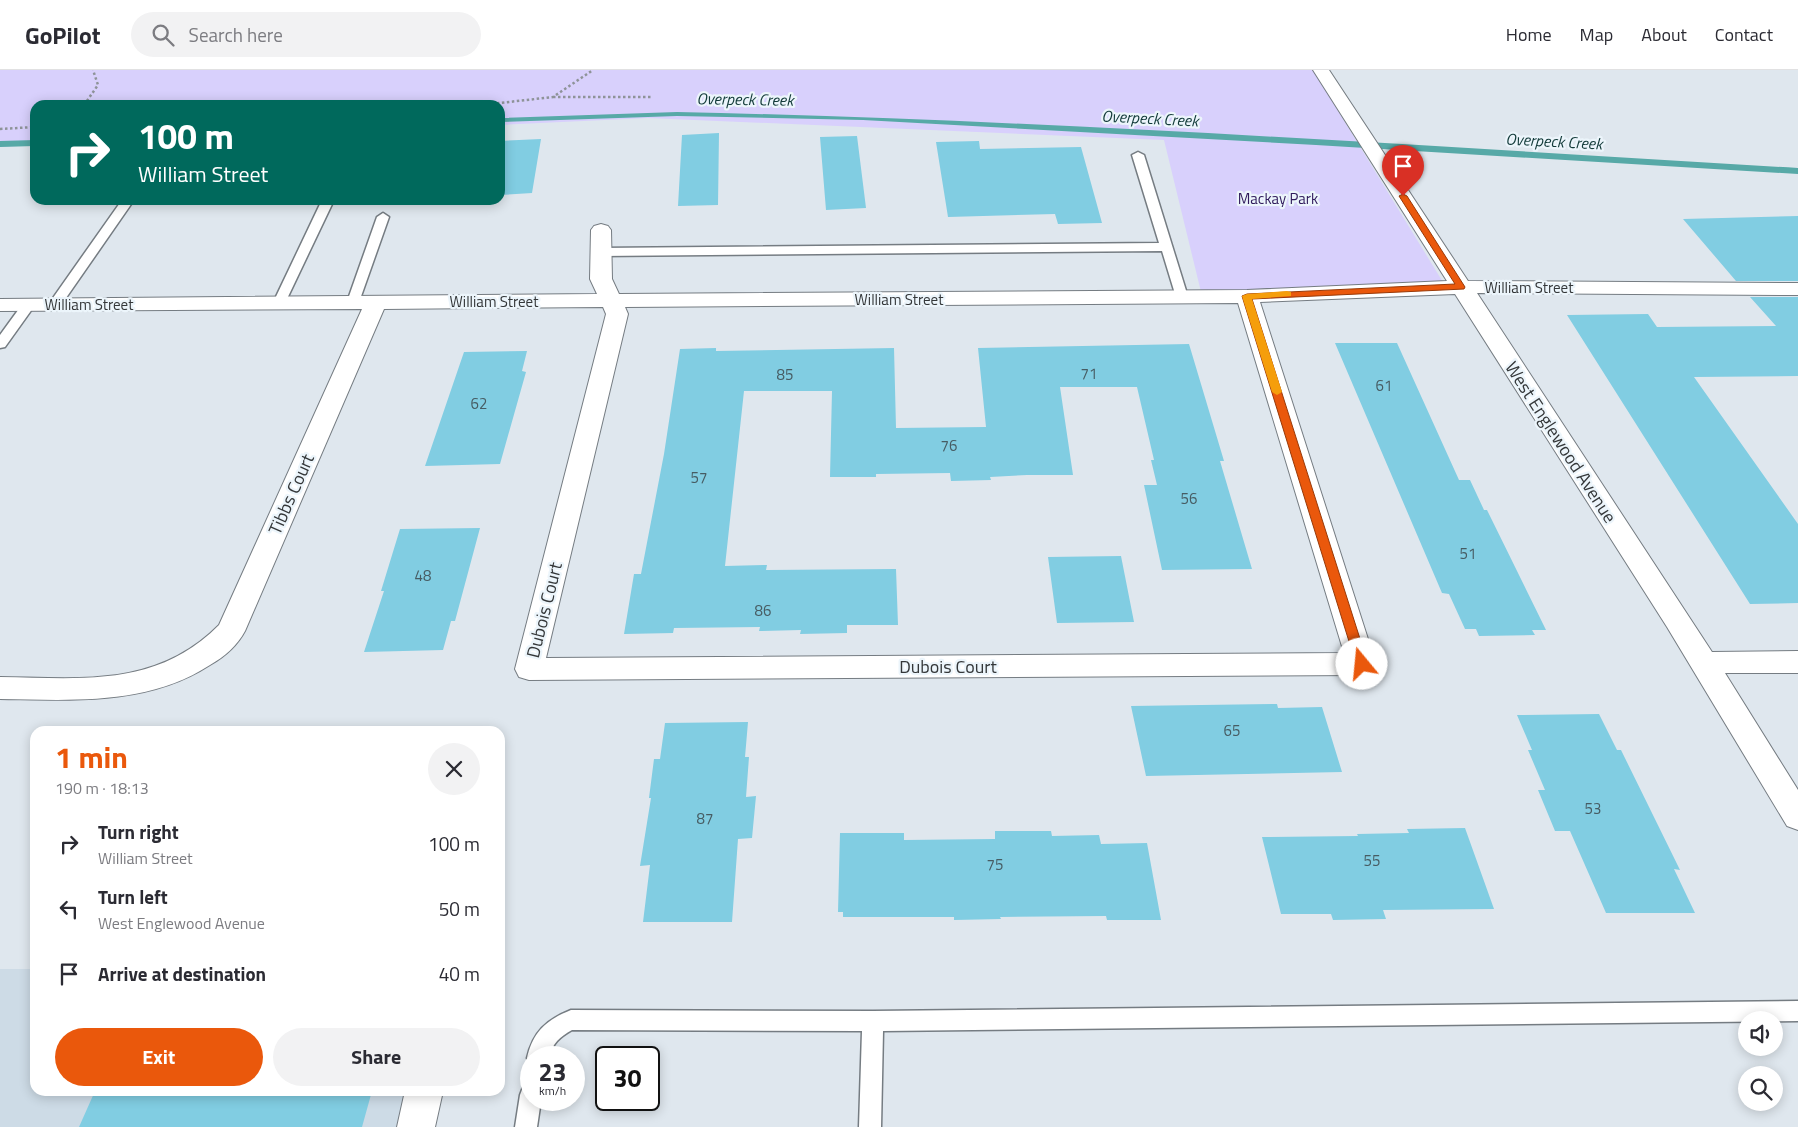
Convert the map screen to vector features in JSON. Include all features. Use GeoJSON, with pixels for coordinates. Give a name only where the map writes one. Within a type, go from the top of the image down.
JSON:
{"type":"FeatureCollection","features":[{"type":"Feature","properties":{"kind":"street","name":"West Englewood Avenue"},"geometry":{"type":"LineString","coordinates":[[1321,70],[1704,663],[1798,817]]}},
{"type":"Feature","properties":{"kind":"street"},"geometry":{"type":"LineString","coordinates":[[601,230],[601,279],[610,301]]}},
{"type":"Feature","properties":{"kind":"street","name":"William Street"},"geometry":{"type":"LineString","coordinates":[[0,305],[1182,297],[1461,287],[1798,289]]}},
{"type":"Feature","properties":{"kind":"street","name":"Dubois Court"},"geometry":{"type":"LineString","coordinates":[[610,301],[617,314],[529,669],[1362,664],[1247,296]]}},
{"type":"Feature","properties":{"kind":"street","name":"Tibbs Court"},"geometry":{"type":"LineString","coordinates":[[0,688],[120,688],[154,681],[185,668],[210,652],[231,631],[364,302]]}},
{"type":"Feature","properties":{"kind":"street"},"geometry":{"type":"LineString","coordinates":[[1704,663],[1798,662]]}},
{"type":"Feature","properties":{"kind":"street"},"geometry":{"type":"LineString","coordinates":[[416,1127],[423,1096]]}},
{"type":"Feature","properties":{"kind":"lane"},"geometry":{"type":"LineString","coordinates":[[1138,155],[1182,297]]}},
{"type":"Feature","properties":{"kind":"lane"},"geometry":{"type":"LineString","coordinates":[[54,304],[124,205]]}},
{"type":"Feature","properties":{"kind":"lane"},"geometry":{"type":"LineString","coordinates":[[279,303],[326,205]]}},
{"type":"Feature","properties":{"kind":"lane"},"geometry":{"type":"LineString","coordinates":[[364,302],[383,216]]}},
{"type":"Feature","properties":{"kind":"lane"},"geometry":{"type":"LineString","coordinates":[[600,252],[1166,246]]}},
{"type":"Feature","properties":{"kind":"lane"},"geometry":{"type":"LineString","coordinates":[[0,344],[29,305]]}},
{"type":"Feature","properties":{"kind":"lane"},"geometry":{"type":"LineString","coordinates":[[540,1046],[541,1042],[555,1027],[570,1020],[873,1021],[1798,1011]]}},
{"type":"Feature","properties":{"kind":"lane"},"geometry":{"type":"LineString","coordinates":[[870,1127],[873,1021]]}},
{"type":"Feature","properties":{"kind":"lane"},"geometry":{"type":"LineString","coordinates":[[526,1127],[528,1111]]}},
{"type":"Feature","properties":{"kind":"path"},"geometry":{"type":"LineString","coordinates":[[88,100],[98,85],[93,70]]}},
{"type":"Feature","properties":{"kind":"path"},"geometry":{"type":"LineString","coordinates":[[553,97],[593,70]]}},
{"type":"Feature","properties":{"kind":"path"},"geometry":{"type":"LineString","coordinates":[[505,102],[553,97],[653,97]]}},
{"type":"Feature","properties":{"kind":"path"},"geometry":{"type":"LineString","coordinates":[[0,129],[30,127]]}},
{"type":"Feature","properties":{"kind":"shaded area"},"geometry":{"type":"Polygon","coordinates":[[[0,969],[30,969],[30,1096],[431,1096],[424,1127],[0,1127],[0,969]]]}},
{"type":"Feature","properties":{"kind":"green space","name":"Mackay Park"},"geometry":{"type":"Polygon","coordinates":[[[0,70],[1313,70],[1449,292],[1202,296],[1164,140],[648,118],[505,125],[505,100],[30,100],[30,145],[0,147],[0,70]]]}},
{"type":"Feature","properties":{"kind":"building"},"geometry":{"type":"Polygon","coordinates":[[[719,133],[718,205],[678,206],[682,135],[719,133]]]}},
{"type":"Feature","properties":{"kind":"building"},"geometry":{"type":"Polygon","coordinates":[[[857,136],[866,208],[826,210],[820,137],[857,136]]]}},
{"type":"Feature","properties":{"kind":"building"},"geometry":{"type":"Polygon","coordinates":[[[541,139],[532,193],[505,195],[505,141],[541,139]]]}},
{"type":"Feature","properties":{"kind":"building"},"geometry":{"type":"Polygon","coordinates":[[[979,141],[980,149],[1081,147],[1102,223],[1058,224],[1055,214],[948,217],[936,142],[979,141]]]}},
{"type":"Feature","properties":{"kind":"building"},"geometry":{"type":"Polygon","coordinates":[[[1798,216],[1798,281],[1736,281],[1683,219],[1798,216]]]}},
{"type":"Feature","properties":{"kind":"building"},"geometry":{"type":"Polygon","coordinates":[[[1750,297],[1798,297],[1798,376],[1694,377],[1798,524],[1798,603],[1750,604],[1567,315],[1648,314],[1657,327],[1776,326],[1750,297]]]}},
{"type":"Feature","properties":{"kind":"building"},"geometry":{"type":"Polygon","coordinates":[[[1335,343],[1397,343],[1459,480],[1470,480],[1484,510],[1487,510],[1546,630],[1532,630],[1535,635],[1479,636],[1476,629],[1465,629],[1449,594],[1442,593],[1335,343]]]}},
{"type":"Feature","properties":{"kind":"building"},"geometry":{"type":"Polygon","coordinates":[[[1189,344],[1224,461],[1220,461],[1252,569],[1162,570],[1144,485],[1157,485],[1151,460],[1154,460],[1137,387],[1060,387],[1073,475],[1027,475],[990,477],[991,480],[951,481],[950,473],[876,474],[876,477],[830,477],[832,391],[744,391],[725,566],[767,565],[766,570],[896,569],[898,625],[847,625],[847,633],[800,634],[801,630],[759,631],[760,627],[674,628],[673,633],[624,634],[634,574],[641,574],[664,454],[680,349],[716,348],[716,351],[894,348],[896,428],[986,427],[978,348],[1189,344]]]}},
{"type":"Feature","properties":{"kind":"building"},"geometry":{"type":"Polygon","coordinates":[[[527,351],[522,371],[526,372],[500,464],[425,466],[464,352],[527,351]]]}},
{"type":"Feature","properties":{"kind":"building"},"geometry":{"type":"Polygon","coordinates":[[[480,528],[455,621],[451,621],[443,650],[364,652],[384,591],[381,591],[400,529],[480,528]]]}},
{"type":"Feature","properties":{"kind":"building"},"geometry":{"type":"Polygon","coordinates":[[[1121,556],[1134,622],[1057,623],[1048,557],[1121,556]]]}},
{"type":"Feature","properties":{"kind":"building"},"geometry":{"type":"Polygon","coordinates":[[[1277,704],[1278,708],[1322,707],[1342,772],[1146,776],[1131,706],[1277,704]]]}},
{"type":"Feature","properties":{"kind":"building"},"geometry":{"type":"Polygon","coordinates":[[[1599,714],[1617,750],[1621,750],[1680,870],[1674,869],[1695,913],[1606,913],[1570,831],[1555,831],[1538,790],[1545,790],[1528,750],[1532,750],[1517,715],[1599,714]]]}},
{"type":"Feature","properties":{"kind":"building"},"geometry":{"type":"Polygon","coordinates":[[[748,722],[745,757],[749,757],[746,797],[756,796],[752,838],[738,839],[732,922],[643,922],[650,865],[640,866],[651,798],[649,798],[654,759],[660,759],[665,723],[748,722]]]}},
{"type":"Feature","properties":{"kind":"building"},"geometry":{"type":"Polygon","coordinates":[[[1465,828],[1494,909],[1383,910],[1386,919],[1333,920],[1331,914],[1281,914],[1262,837],[1358,836],[1357,834],[1409,833],[1407,829],[1465,828]]]}},
{"type":"Feature","properties":{"kind":"building"},"geometry":{"type":"Polygon","coordinates":[[[995,831],[1051,831],[1052,836],[1099,835],[1101,844],[1147,843],[1161,920],[1107,920],[1106,916],[1000,917],[1001,919],[954,920],[954,917],[843,917],[843,912],[838,912],[840,833],[904,833],[904,840],[995,839],[995,831]]]}},
{"type":"Feature","properties":{"kind":"building"},"geometry":{"type":"Polygon","coordinates":[[[93,1096],[371,1096],[362,1127],[79,1127],[93,1096]]]}},
{"type":"Feature","properties":{"kind":"waterway","name":"Overpeck Creek"},"geometry":{"type":"LineString","coordinates":[[505,120],[677,114],[863,118],[1316,142],[1798,171]]}},
{"type":"Feature","properties":{"kind":"waterway","name":"Overpeck Creek"},"geometry":{"type":"LineString","coordinates":[[0,144],[30,143]]}},
{"type":"Feature","properties":{"kind":"slow traffic"},"geometry":{"type":"LineString","coordinates":[[1277,392],[1247,296],[1287,294]]}},
{"type":"Feature","properties":{"kind":"route"},"geometry":{"type":"LineString","coordinates":[[1362,664],[1247,296],[1461,287],[1403,196]]}}]}
